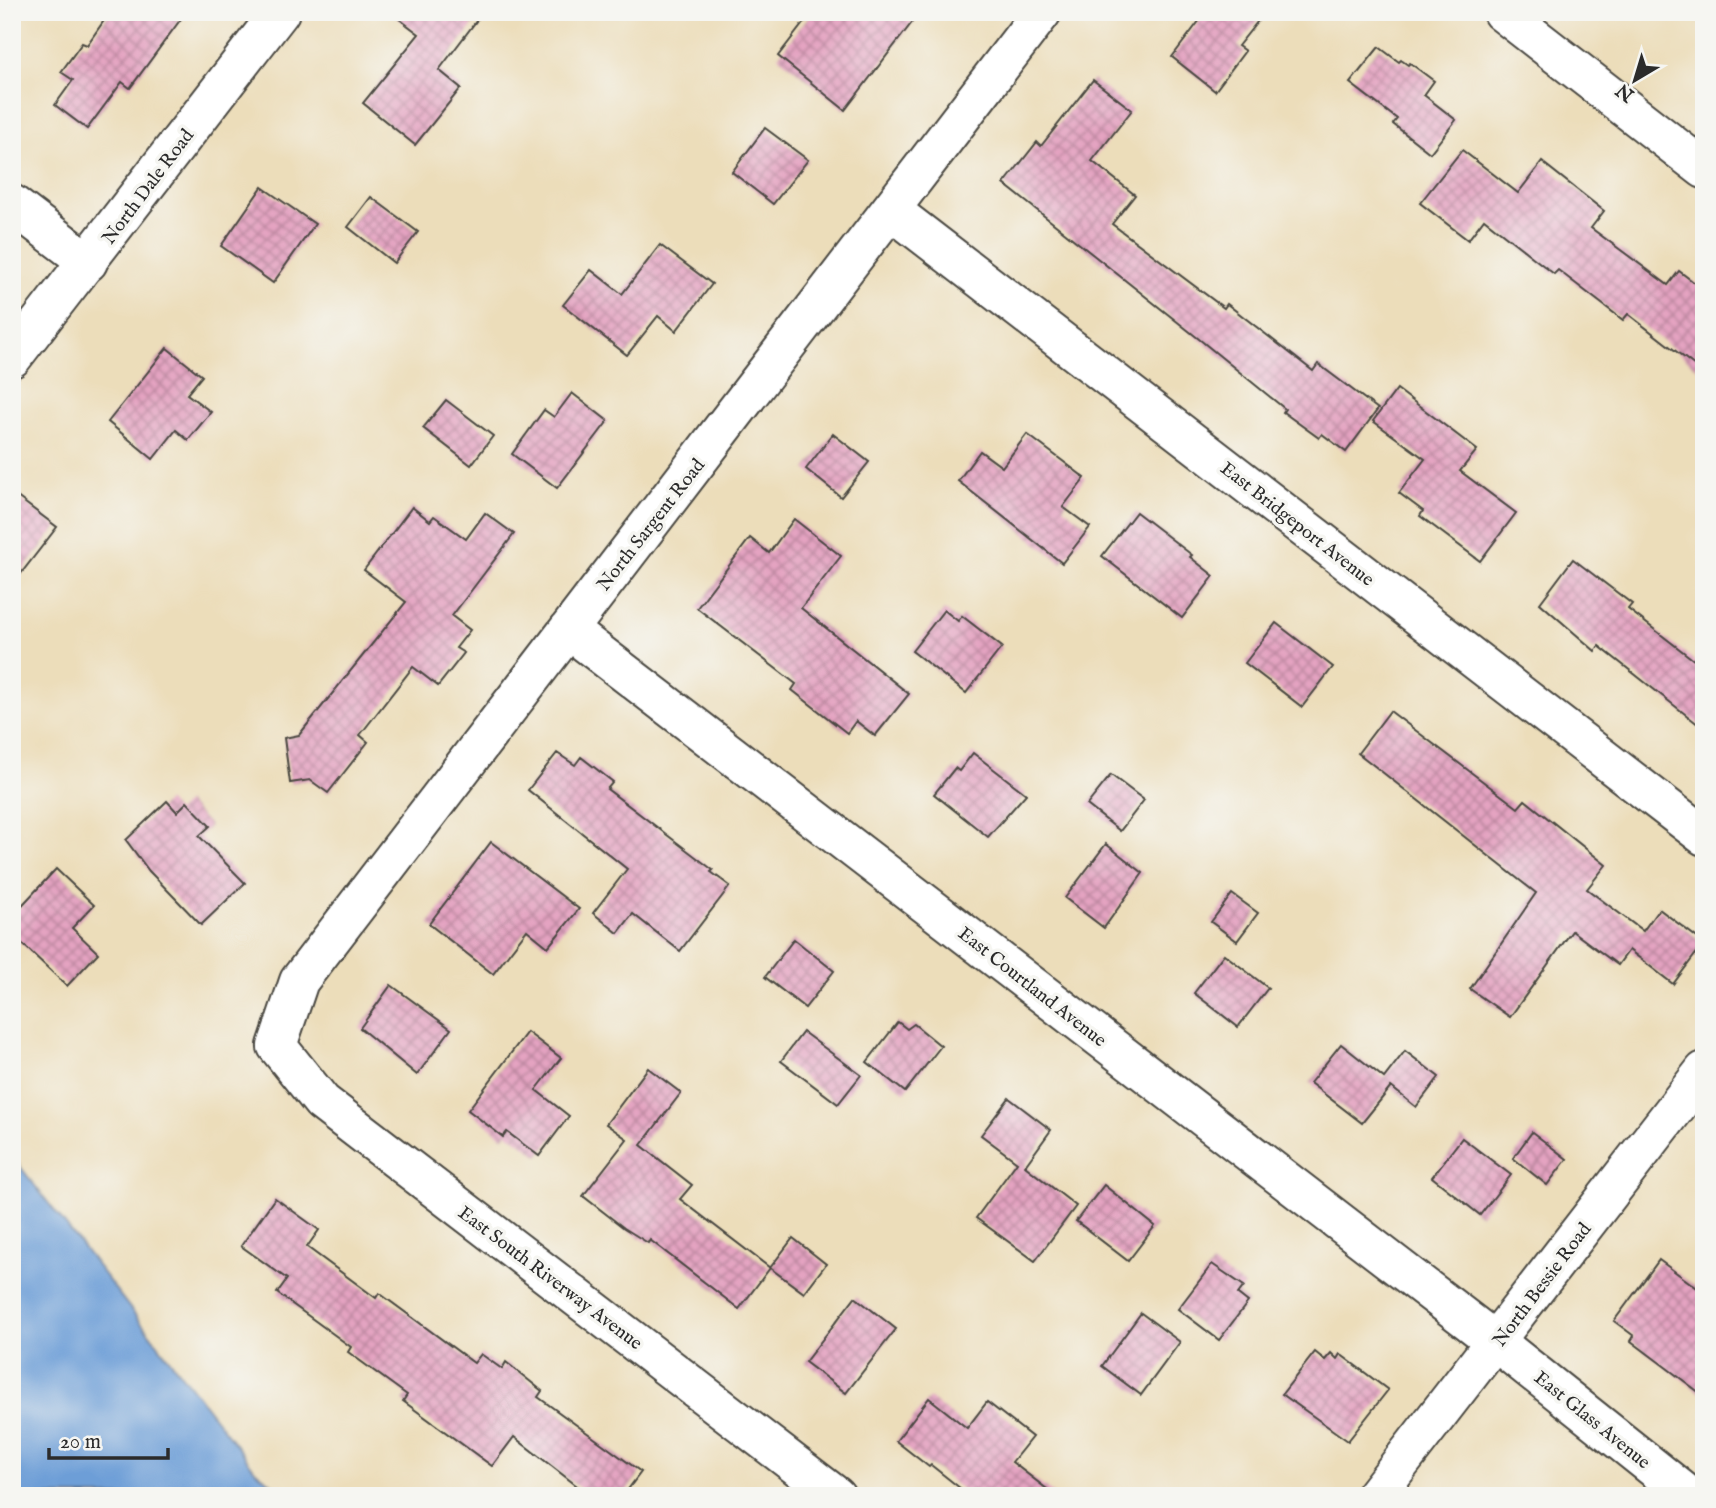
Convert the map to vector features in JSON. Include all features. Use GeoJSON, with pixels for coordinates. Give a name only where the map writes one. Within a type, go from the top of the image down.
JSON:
{"type":"FeatureCollection","features":[{"type":"Feature","properties":{"kind":"street","name":"North Dale Road"},"geometry":{"type":"LineString","coordinates":[[12,358],[279,12]]}},
{"type":"Feature","properties":{"kind":"street","name":"North Sargent Road"},"geometry":{"type":"LineString","coordinates":[[277,1046],[299,981],[1042,12]]}},
{"type":"Feature","properties":{"kind":"street"},"geometry":{"type":"LineString","coordinates":[[1502,12],[1704,169]]}},
{"type":"Feature","properties":{"kind":"street"},"geometry":{"type":"LineString","coordinates":[[12,204],[88,262]]}},
{"type":"Feature","properties":{"kind":"street","name":"East Bridgeport Avenue"},"geometry":{"type":"LineString","coordinates":[[891,210],[1704,836]]}},
{"type":"Feature","properties":{"kind":"street","name":"East Courtland Avenue"},"geometry":{"type":"LineString","coordinates":[[569,630],[1496,1342]]}},
{"type":"Feature","properties":{"kind":"street","name":"East South Riverway Avenue"},"geometry":{"type":"LineString","coordinates":[[277,1046],[322,1102],[836,1496]]}},
{"type":"Feature","properties":{"kind":"street","name":"North Bessie Road"},"geometry":{"type":"LineString","coordinates":[[1375,1496],[1704,1071]]}},
{"type":"Feature","properties":{"kind":"street","name":"East Glass Avenue"},"geometry":{"type":"LineString","coordinates":[[1496,1342],[1689,1496]]}},
{"type":"Feature","properties":{"kind":"water"},"geometry":{"type":"Polygon","coordinates":[[[12,1156],[256,1471],[288,1496],[12,1496],[12,1156]]]}},
{"type":"Feature","properties":{"kind":"building"},"geometry":{"type":"Polygon","coordinates":[[[110,12],[186,12],[130,88],[122,82],[87,129],[55,105],[73,80],[61,72],[82,43],[87,45],[110,12]]]}},
{"type":"Feature","properties":{"kind":"building"},"geometry":{"type":"Polygon","coordinates":[[[390,12],[483,12],[439,70],[461,88],[415,145],[363,103],[419,34],[390,12]]]}},
{"type":"Feature","properties":{"kind":"building"},"geometry":{"type":"Polygon","coordinates":[[[812,12],[920,12],[845,110],[778,56],[812,12]]]}},
{"type":"Feature","properties":{"kind":"building"},"geometry":{"type":"Polygon","coordinates":[[[1206,12],[1265,12],[1238,46],[1245,51],[1215,91],[1172,57],[1206,12]]]}},
{"type":"Feature","properties":{"kind":"building"},"geometry":{"type":"Polygon","coordinates":[[[1379,47],[1399,62],[1401,60],[1408,65],[1410,63],[1434,81],[1424,95],[1456,120],[1430,153],[1393,124],[1397,119],[1350,83],[1379,47]]]}},
{"type":"Feature","properties":{"kind":"building"},"geometry":{"type":"Polygon","coordinates":[[[1093,80],[1132,110],[1092,161],[1135,195],[1112,224],[1224,308],[1227,304],[1313,371],[1318,364],[1378,409],[1346,452],[1322,434],[1319,438],[1283,412],[1285,409],[1004,184],[1037,142],[1041,146],[1093,80]]]}},
{"type":"Feature","properties":{"kind":"building"},"geometry":{"type":"Polygon","coordinates":[[[765,128],[808,160],[773,204],[732,172],[765,128]]]}},
{"type":"Feature","properties":{"kind":"building"},"geometry":{"type":"Polygon","coordinates":[[[1462,150],[1518,193],[1542,162],[1604,211],[1591,228],[1668,285],[1679,271],[1704,290],[1704,373],[1628,314],[1623,320],[1558,270],[1554,274],[1484,219],[1468,240],[1420,203],[1462,150]]]}},
{"type":"Feature","properties":{"kind":"building"},"geometry":{"type":"Polygon","coordinates":[[[262,187],[315,224],[273,283],[221,246],[262,187]]]}},
{"type":"Feature","properties":{"kind":"building"},"geometry":{"type":"Polygon","coordinates":[[[371,197],[418,232],[394,263],[348,227],[371,197]]]}},
{"type":"Feature","properties":{"kind":"building"},"geometry":{"type":"Polygon","coordinates":[[[660,245],[712,284],[676,331],[658,316],[627,355],[563,305],[591,270],[622,294],[660,245]]]}},
{"type":"Feature","properties":{"kind":"building"},"geometry":{"type":"Polygon","coordinates":[[[167,348],[202,376],[187,394],[211,412],[188,440],[176,430],[153,459],[108,422],[167,348]]]}},
{"type":"Feature","properties":{"kind":"building"},"geometry":{"type":"Polygon","coordinates":[[[1397,389],[1477,450],[1460,471],[1516,513],[1480,561],[1420,516],[1423,511],[1399,493],[1425,459],[1373,421],[1397,389]]]}},
{"type":"Feature","properties":{"kind":"building"},"geometry":{"type":"Polygon","coordinates":[[[572,393],[608,421],[557,488],[512,454],[544,410],[554,417],[572,393]]]}},
{"type":"Feature","properties":{"kind":"building"},"geometry":{"type":"Polygon","coordinates":[[[446,400],[493,436],[471,465],[423,428],[446,400]]]}},
{"type":"Feature","properties":{"kind":"building"},"geometry":{"type":"Polygon","coordinates":[[[833,434],[869,462],[841,497],[806,469],[833,434]]]}},
{"type":"Feature","properties":{"kind":"building"},"geometry":{"type":"Polygon","coordinates":[[[1027,434],[1085,478],[1063,507],[1090,527],[1062,563],[958,481],[980,451],[1002,467],[1027,434]]]}},
{"type":"Feature","properties":{"kind":"building"},"geometry":{"type":"Polygon","coordinates":[[[12,493],[57,527],[12,585],[12,493]]]}},
{"type":"Feature","properties":{"kind":"building"},"geometry":{"type":"Polygon","coordinates":[[[412,507],[430,521],[434,516],[466,539],[485,513],[514,534],[452,616],[470,630],[456,648],[464,653],[438,686],[413,667],[360,735],[368,742],[328,793],[310,780],[290,783],[284,738],[299,735],[406,602],[364,570],[412,507]]]}},
{"type":"Feature","properties":{"kind":"building"},"geometry":{"type":"Polygon","coordinates":[[[1136,512],[1192,555],[1190,557],[1214,576],[1182,618],[1102,556],[1136,512]]]}},
{"type":"Feature","properties":{"kind":"building"},"geometry":{"type":"Polygon","coordinates":[[[794,519],[841,556],[801,608],[909,694],[875,736],[856,721],[847,733],[792,690],[796,684],[697,608],[750,538],[769,553],[794,519]]]}},
{"type":"Feature","properties":{"kind":"building"},"geometry":{"type":"Polygon","coordinates":[[[1573,559],[1632,604],[1628,609],[1704,668],[1704,729],[1599,646],[1595,651],[1540,603],[1573,559]]]}},
{"type":"Feature","properties":{"kind":"building"},"geometry":{"type":"Polygon","coordinates":[[[944,610],[958,621],[962,616],[1002,647],[966,693],[912,651],[944,610]]]}},
{"type":"Feature","properties":{"kind":"building"},"geometry":{"type":"Polygon","coordinates":[[[1276,623],[1333,667],[1302,707],[1245,663],[1276,623]]]}},
{"type":"Feature","properties":{"kind":"building"},"geometry":{"type":"Polygon","coordinates":[[[1390,711],[1518,808],[1525,800],[1606,865],[1587,889],[1643,931],[1659,909],[1704,943],[1673,984],[1629,950],[1618,965],[1572,931],[1510,1017],[1470,989],[1536,893],[1358,753],[1390,711]]]}},
{"type":"Feature","properties":{"kind":"building"},"geometry":{"type":"Polygon","coordinates":[[[557,753],[575,765],[581,757],[613,782],[607,789],[730,886],[680,951],[633,914],[618,933],[593,913],[627,869],[528,790],[557,753]]]}},
{"type":"Feature","properties":{"kind":"building"},"geometry":{"type":"Polygon","coordinates":[[[973,753],[1026,794],[988,837],[934,794],[955,768],[959,771],[973,753]]]}},
{"type":"Feature","properties":{"kind":"building"},"geometry":{"type":"Polygon","coordinates":[[[1111,775],[1144,800],[1120,831],[1087,805],[1111,775]]]}},
{"type":"Feature","properties":{"kind":"building"},"geometry":{"type":"Polygon","coordinates":[[[167,801],[177,812],[187,802],[210,826],[199,836],[245,883],[201,925],[149,871],[126,840],[167,801]]]}},
{"type":"Feature","properties":{"kind":"building"},"geometry":{"type":"Polygon","coordinates":[[[491,842],[579,909],[548,947],[527,930],[493,974],[429,924],[491,842]]]}},
{"type":"Feature","properties":{"kind":"building"},"geometry":{"type":"Polygon","coordinates":[[[1106,844],[1143,873],[1104,928],[1065,898],[1106,844]]]}},
{"type":"Feature","properties":{"kind":"building"},"geometry":{"type":"Polygon","coordinates":[[[56,869],[94,905],[72,928],[98,953],[67,986],[12,934],[12,916],[56,869]]]}},
{"type":"Feature","properties":{"kind":"building"},"geometry":{"type":"Polygon","coordinates":[[[1232,894],[1258,913],[1237,941],[1211,922],[1232,894]]]}},
{"type":"Feature","properties":{"kind":"building"},"geometry":{"type":"Polygon","coordinates":[[[794,939],[834,971],[805,1008],[765,977],[794,939]]]}},
{"type":"Feature","properties":{"kind":"building"},"geometry":{"type":"Polygon","coordinates":[[[1224,954],[1268,988],[1238,1027],[1194,993],[1224,954]]]}},
{"type":"Feature","properties":{"kind":"building"},"geometry":{"type":"Polygon","coordinates":[[[391,985],[451,1029],[417,1075],[360,1028],[391,985]]]}},
{"type":"Feature","properties":{"kind":"building"},"geometry":{"type":"Polygon","coordinates":[[[898,1022],[907,1029],[914,1024],[941,1046],[905,1092],[867,1062],[898,1022]]]}},
{"type":"Feature","properties":{"kind":"building"},"geometry":{"type":"Polygon","coordinates":[[[527,1032],[561,1058],[536,1090],[569,1116],[539,1156],[507,1132],[503,1137],[468,1110],[527,1032]]]}},
{"type":"Feature","properties":{"kind":"building"},"geometry":{"type":"Polygon","coordinates":[[[803,1032],[861,1075],[838,1104],[781,1061],[803,1032]]]}},
{"type":"Feature","properties":{"kind":"building"},"geometry":{"type":"Polygon","coordinates":[[[1341,1044],[1384,1078],[1405,1051],[1439,1077],[1416,1107],[1391,1087],[1362,1123],[1310,1083],[1341,1044]]]}},
{"type":"Feature","properties":{"kind":"building"},"geometry":{"type":"Polygon","coordinates":[[[648,1068],[681,1093],[641,1145],[692,1185],[680,1199],[770,1268],[739,1309],[650,1240],[648,1243],[624,1228],[583,1196],[627,1139],[606,1124],[648,1068]]]}},
{"type":"Feature","properties":{"kind":"building"},"geometry":{"type":"Polygon","coordinates":[[[1009,1098],[1051,1130],[1025,1166],[1076,1206],[1035,1261],[976,1218],[1017,1162],[981,1135],[1009,1098]]]}},
{"type":"Feature","properties":{"kind":"building"},"geometry":{"type":"Polygon","coordinates":[[[1532,1132],[1567,1159],[1547,1185],[1513,1158],[1532,1132]]]}},
{"type":"Feature","properties":{"kind":"building"},"geometry":{"type":"Polygon","coordinates":[[[1462,1138],[1511,1175],[1480,1215],[1432,1177],[1462,1138]]]}},
{"type":"Feature","properties":{"kind":"building"},"geometry":{"type":"Polygon","coordinates":[[[1104,1185],[1155,1226],[1128,1261],[1076,1221],[1104,1185]]]}},
{"type":"Feature","properties":{"kind":"building"},"geometry":{"type":"Polygon","coordinates":[[[275,1198],[319,1230],[307,1247],[376,1298],[379,1293],[474,1363],[481,1354],[502,1369],[506,1362],[542,1391],[538,1397],[641,1472],[623,1496],[590,1496],[514,1437],[492,1466],[403,1401],[407,1395],[348,1352],[351,1347],[277,1293],[287,1279],[241,1246],[275,1198]]]}},
{"type":"Feature","properties":{"kind":"building"},"geometry":{"type":"Polygon","coordinates":[[[793,1238],[826,1264],[804,1293],[770,1268],[793,1238]]]}},
{"type":"Feature","properties":{"kind":"building"},"geometry":{"type":"Polygon","coordinates":[[[1659,1260],[1704,1293],[1704,1396],[1631,1341],[1634,1336],[1614,1321],[1659,1260]]]}},
{"type":"Feature","properties":{"kind":"building"},"geometry":{"type":"Polygon","coordinates":[[[1212,1264],[1244,1286],[1238,1294],[1248,1302],[1219,1340],[1178,1309],[1212,1264]]]}},
{"type":"Feature","properties":{"kind":"building"},"geometry":{"type":"Polygon","coordinates":[[[855,1297],[896,1329],[846,1393],[805,1362],[855,1297]]]}},
{"type":"Feature","properties":{"kind":"building"},"geometry":{"type":"Polygon","coordinates":[[[1141,1313],[1180,1342],[1141,1395],[1102,1366],[1141,1313]]]}},
{"type":"Feature","properties":{"kind":"building"},"geometry":{"type":"Polygon","coordinates":[[[1315,1352],[1325,1360],[1331,1353],[1337,1359],[1340,1354],[1388,1390],[1348,1441],[1282,1394],[1315,1352]]]}},
{"type":"Feature","properties":{"kind":"building"},"geometry":{"type":"Polygon","coordinates":[[[929,1398],[967,1428],[987,1402],[1032,1437],[1012,1462],[1056,1496],[970,1496],[931,1465],[929,1467],[896,1441],[929,1398]]]}}]}
